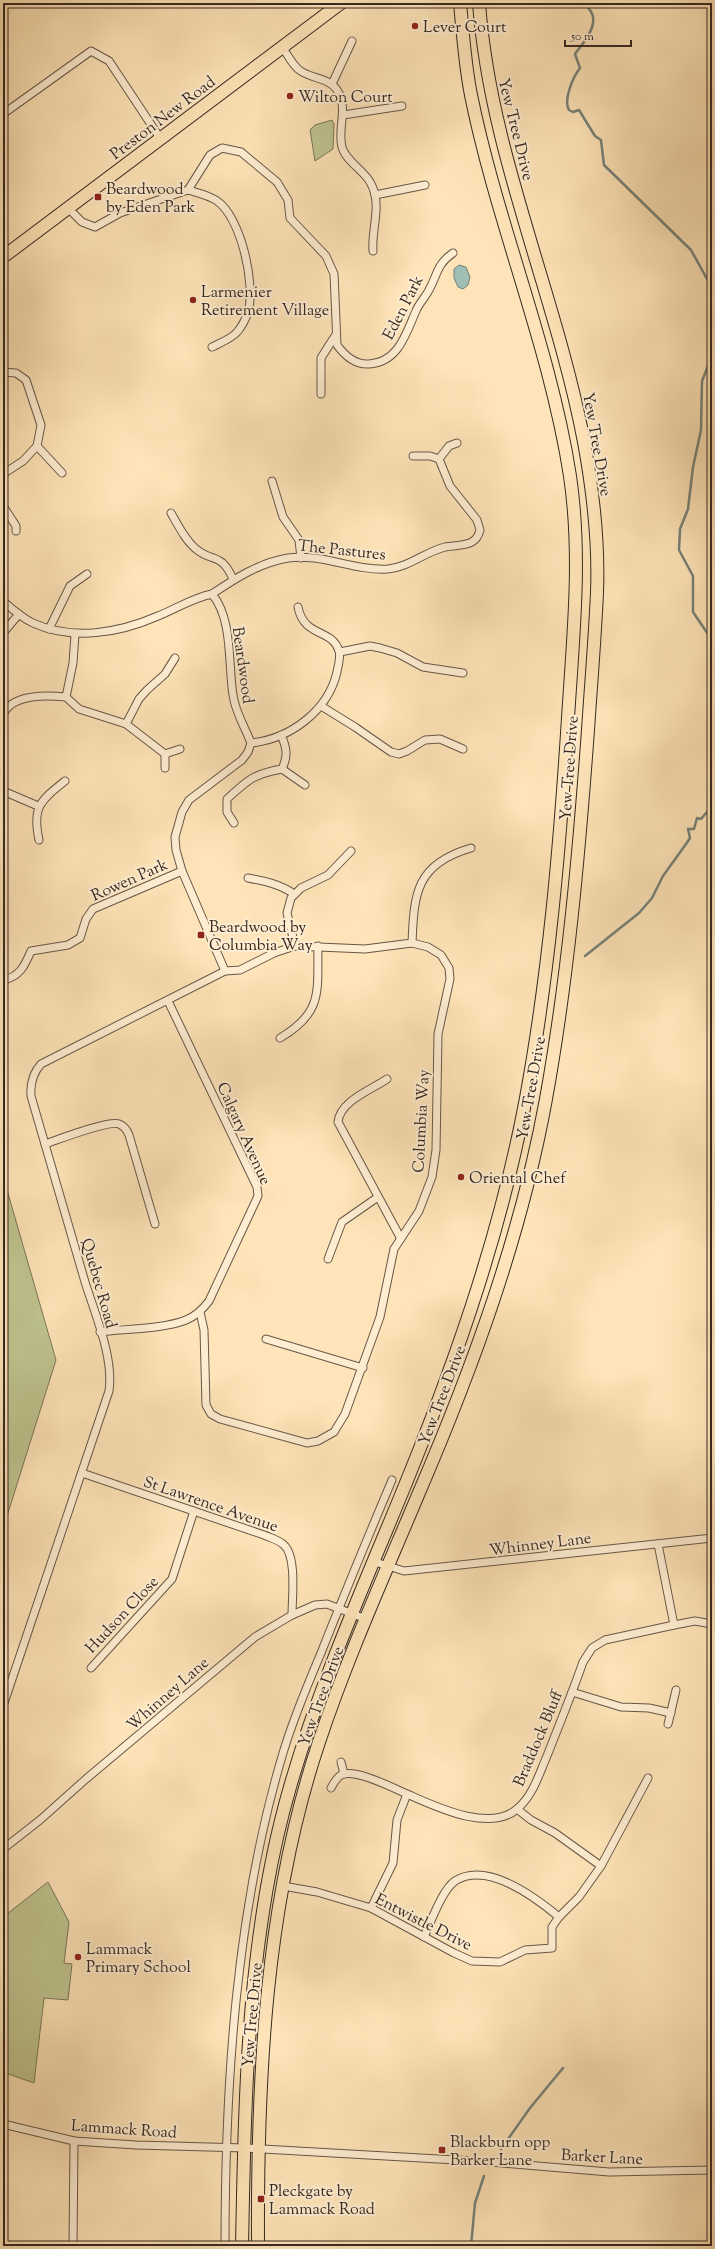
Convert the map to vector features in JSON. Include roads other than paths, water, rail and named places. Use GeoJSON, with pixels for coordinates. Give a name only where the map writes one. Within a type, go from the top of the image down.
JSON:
{"type":"FeatureCollection","features":[{"type":"Feature","properties":{"kind":"highway","name":"Preston New Road"},"geometry":{"type":"LineString","coordinates":[[3,257],[70,209],[281,46],[341,3]]}},
{"type":"Feature","properties":{"kind":"highway","name":"Yew Tree Drive"},"geometry":{"type":"LineString","coordinates":[[242,2246],[249,2039],[256,1972],[275,1845],[289,1788],[310,1721],[372,1561],[410,1474],[466,1324],[491,1243],[513,1161],[536,1040],[553,901],[564,785],[576,591],[577,552],[572,496],[560,424],[548,373],[488,163],[471,96],[460,3]]}},
{"type":"Feature","properties":{"kind":"highway","name":"Yew Tree Drive"},"geometry":{"type":"LineString","coordinates":[[258,2246],[258,2149],[263,2044],[283,1886],[304,1791],[320,1740],[366,1619],[423,1484],[484,1330],[510,1247],[531,1169],[555,1043],[573,908],[583,794],[597,590],[597,552],[591,487],[576,403],[497,118],[486,72],[479,3]]}},
{"type":"Feature","properties":{"kind":"highway"},"geometry":{"type":"LineString","coordinates":[[577,552],[597,552]]}},
{"type":"Feature","properties":{"kind":"highway"},"geometry":{"type":"LineString","coordinates":[[536,1040],[555,1043]]}},
{"type":"Feature","properties":{"kind":"highway"},"geometry":{"type":"LineString","coordinates":[[491,1243],[510,1247]]}},
{"type":"Feature","properties":{"kind":"highway"},"geometry":{"type":"LineString","coordinates":[[269,1884],[283,1886]]}},
{"type":"Feature","properties":{"kind":"street"},"geometry":{"type":"LineString","coordinates":[[332,84],[352,41]]}},
{"type":"Feature","properties":{"kind":"street"},"geometry":{"type":"LineString","coordinates":[[281,46],[298,69],[308,75],[332,84],[338,91],[343,114],[341,146],[345,154],[370,183],[375,195],[376,216],[372,237],[373,251]]}},
{"type":"Feature","properties":{"kind":"street"},"geometry":{"type":"LineString","coordinates":[[3,114],[91,51],[109,61],[160,138]]}},
{"type":"Feature","properties":{"kind":"street"},"geometry":{"type":"LineString","coordinates":[[343,114],[402,106]]}},
{"type":"Feature","properties":{"kind":"street","name":"Eden Park"},"geometry":{"type":"LineString","coordinates":[[188,190],[210,155],[222,148],[241,152],[277,182],[288,200],[290,218],[326,256],[334,274],[335,336],[339,348],[352,360],[364,364],[379,363],[392,355],[406,338],[416,309],[429,290],[436,270],[444,259],[452,253]]}},
{"type":"Feature","properties":{"kind":"street"},"geometry":{"type":"LineString","coordinates":[[375,195],[425,184]]}},
{"type":"Feature","properties":{"kind":"street"},"geometry":{"type":"LineString","coordinates":[[70,209],[82,222],[95,227],[120,213],[188,190],[217,201],[227,210],[240,236],[250,295],[248,312],[237,332],[212,347]]}},
{"type":"Feature","properties":{"kind":"street"},"geometry":{"type":"LineString","coordinates":[[321,394],[321,358],[335,336]]}},
{"type":"Feature","properties":{"kind":"street"},"geometry":{"type":"LineString","coordinates":[[3,372],[16,373],[26,380],[41,425],[37,446],[23,461],[3,474]]}},
{"type":"Feature","properties":{"kind":"street"},"geometry":{"type":"LineString","coordinates":[[413,456],[430,456],[439,459],[449,446],[457,443]]}},
{"type":"Feature","properties":{"kind":"street"},"geometry":{"type":"LineString","coordinates":[[37,446],[62,473]]}},
{"type":"Feature","properties":{"kind":"street","name":"The Pastures"},"geometry":{"type":"LineString","coordinates":[[212,594],[233,579],[256,567],[290,558],[301,558],[361,568],[389,569],[444,548],[461,546],[473,542],[480,530],[477,520],[450,486],[439,459]]}},
{"type":"Feature","properties":{"kind":"street"},"geometry":{"type":"LineString","coordinates":[[272,481],[283,517],[299,540],[301,558]]}},
{"type":"Feature","properties":{"kind":"street"},"geometry":{"type":"LineString","coordinates":[[3,506],[16,526],[16,531]]}},
{"type":"Feature","properties":{"kind":"street"},"geometry":{"type":"LineString","coordinates":[[171,513],[188,542],[197,550],[218,559],[227,566],[233,579]]}},
{"type":"Feature","properties":{"kind":"street"},"geometry":{"type":"LineString","coordinates":[[49,629],[70,586],[87,574]]}},
{"type":"Feature","properties":{"kind":"street"},"geometry":{"type":"LineString","coordinates":[[3,601],[32,623],[49,629],[75,634],[109,631],[146,621],[200,596],[212,594]]}},
{"type":"Feature","properties":{"kind":"street","name":"Beardwood"},"geometry":{"type":"LineString","coordinates":[[212,594],[218,602],[229,645],[233,695],[237,713],[251,743]]}},
{"type":"Feature","properties":{"kind":"street"},"geometry":{"type":"LineString","coordinates":[[224,971],[182,871],[176,850],[175,837],[182,812],[190,800],[242,760],[248,752],[251,743],[281,735],[302,723],[322,706],[336,678],[340,652],[334,642],[307,626],[300,616],[298,607]]}},
{"type":"Feature","properties":{"kind":"street"},"geometry":{"type":"LineString","coordinates":[[3,633],[19,614]]}},
{"type":"Feature","properties":{"kind":"street"},"geometry":{"type":"LineString","coordinates":[[66,697],[73,663],[75,634]]}},
{"type":"Feature","properties":{"kind":"street"},"geometry":{"type":"LineString","coordinates":[[340,652],[370,646],[397,653],[423,668],[463,673]]}},
{"type":"Feature","properties":{"kind":"street"},"geometry":{"type":"LineString","coordinates":[[126,724],[139,699],[165,674],[175,658]]}},
{"type":"Feature","properties":{"kind":"street"},"geometry":{"type":"LineString","coordinates":[[3,714],[10,704],[20,700],[57,696],[66,697],[79,709],[126,724],[165,754]]}},
{"type":"Feature","properties":{"kind":"street"},"geometry":{"type":"LineString","coordinates":[[322,706],[355,726],[391,752],[400,754],[426,740],[440,739],[463,749]]}},
{"type":"Feature","properties":{"kind":"street"},"geometry":{"type":"LineString","coordinates":[[281,735],[286,746],[287,757],[282,769]]}},
{"type":"Feature","properties":{"kind":"street"},"geometry":{"type":"LineString","coordinates":[[165,754],[180,749]]}},
{"type":"Feature","properties":{"kind":"street"},"geometry":{"type":"LineString","coordinates":[[165,754],[165,768]]}},
{"type":"Feature","properties":{"kind":"street"},"geometry":{"type":"LineString","coordinates":[[234,823],[227,812],[227,799],[251,778],[260,773],[282,769],[304,786]]}},
{"type":"Feature","properties":{"kind":"street"},"geometry":{"type":"LineString","coordinates":[[39,840],[36,814],[38,806],[65,781]]}},
{"type":"Feature","properties":{"kind":"street"},"geometry":{"type":"LineString","coordinates":[[3,791],[38,806]]}},
{"type":"Feature","properties":{"kind":"street"},"geometry":{"type":"LineString","coordinates":[[412,943],[414,900],[424,878],[440,861],[451,854],[471,848]]}},
{"type":"Feature","properties":{"kind":"street"},"geometry":{"type":"LineString","coordinates":[[295,946],[287,913],[294,894],[328,875],[351,851]]}},
{"type":"Feature","properties":{"kind":"street","name":"Rowen Park"},"geometry":{"type":"LineString","coordinates":[[3,980],[9,979],[22,970],[31,951],[68,945],[80,938],[86,919],[93,909],[182,871]]}},
{"type":"Feature","properties":{"kind":"street"},"geometry":{"type":"LineString","coordinates":[[248,878],[275,884],[294,894]]}},
{"type":"Feature","properties":{"kind":"street","name":"Columbia Way"},"geometry":{"type":"LineString","coordinates":[[200,1312],[204,1330],[206,1405],[211,1414],[220,1419],[301,1442],[318,1441],[334,1432],[341,1422],[363,1368],[380,1317],[394,1249],[400,1237],[419,1211],[432,1177],[436,1150],[438,1034],[450,979],[449,968],[441,955],[428,947],[412,943],[365,949],[295,946],[274,953],[240,970],[224,971]]}},
{"type":"Feature","properties":{"kind":"street"},"geometry":{"type":"LineString","coordinates":[[280,1038],[295,1029],[307,1018],[314,1008],[317,996],[318,946]]}},
{"type":"Feature","properties":{"kind":"street","name":"Quebec Road"},"geometry":{"type":"LineString","coordinates":[[3,1706],[82,1473],[110,1381],[111,1372],[31,1096],[30,1086],[36,1070],[41,1064],[168,1001],[224,971]]}},
{"type":"Feature","properties":{"kind":"street","name":"Calgary Avenue"},"geometry":{"type":"LineString","coordinates":[[100,1332],[172,1324],[186,1320],[200,1312],[209,1301],[258,1196],[257,1187],[168,1001]]}},
{"type":"Feature","properties":{"kind":"street"},"geometry":{"type":"LineString","coordinates":[[387,1079],[345,1106],[339,1114],[338,1122],[400,1237]]}},
{"type":"Feature","properties":{"kind":"street"},"geometry":{"type":"LineString","coordinates":[[45,1144],[104,1125],[114,1123],[125,1128],[129,1135],[155,1224]]}},
{"type":"Feature","properties":{"kind":"street"},"geometry":{"type":"LineString","coordinates":[[328,1259],[342,1222],[378,1197]]}},
{"type":"Feature","properties":{"kind":"street"},"geometry":{"type":"LineString","coordinates":[[266,1339],[363,1368]]}},
{"type":"Feature","properties":{"kind":"street","name":"St Lawrence Avenue"},"geometry":{"type":"LineString","coordinates":[[82,1473],[264,1535],[284,1544],[289,1553],[292,1567],[292,1615]]}},
{"type":"Feature","properties":{"kind":"street"},"geometry":{"type":"LineString","coordinates":[[225,2246],[226,2148],[233,2040],[249,1904],[259,1846],[283,1752],[338,1607],[392,1480]]}},
{"type":"Feature","properties":{"kind":"street","name":"Hudson Close"},"geometry":{"type":"LineString","coordinates":[[91,1668],[172,1579],[194,1511]]}},
{"type":"Feature","properties":{"kind":"street","name":"Whinney Lane"},"geometry":{"type":"LineString","coordinates":[[372,1561],[387,1567],[404,1571],[712,1538]]}},
{"type":"Feature","properties":{"kind":"street"},"geometry":{"type":"LineString","coordinates":[[658,1544],[674,1624],[695,1621],[712,1624]]}},
{"type":"Feature","properties":{"kind":"street","name":"Whinney Lane"},"geometry":{"type":"LineString","coordinates":[[3,1849],[40,1820],[238,1651],[292,1615],[315,1605],[327,1604],[366,1619]]}},
{"type":"Feature","properties":{"kind":"street","name":"Braddock Bluff"},"geometry":{"type":"LineString","coordinates":[[344,1774],[364,1776],[454,1813],[472,1817],[499,1816],[517,1809],[535,1784],[583,1662],[592,1648],[604,1640],[674,1624]]}},
{"type":"Feature","properties":{"kind":"street"},"geometry":{"type":"LineString","coordinates":[[668,1724],[676,1690]]}},
{"type":"Feature","properties":{"kind":"street"},"geometry":{"type":"LineString","coordinates":[[572,1692],[621,1707],[649,1708],[671,1713]]}},
{"type":"Feature","properties":{"kind":"street"},"geometry":{"type":"LineString","coordinates":[[331,1788],[337,1779],[344,1774],[341,1762]]}},
{"type":"Feature","properties":{"kind":"street"},"geometry":{"type":"LineString","coordinates":[[424,1937],[448,1889],[455,1881],[473,1876],[495,1878],[523,1890],[559,1917],[573,1904],[601,1866],[648,1778]]}},
{"type":"Feature","properties":{"kind":"street"},"geometry":{"type":"LineString","coordinates":[[371,1908],[393,1863],[398,1820],[408,1794]]}},
{"type":"Feature","properties":{"kind":"street"},"geometry":{"type":"LineString","coordinates":[[517,1809],[530,1820],[555,1834],[601,1866]]}},
{"type":"Feature","properties":{"kind":"street","name":"Entwistle Drive"},"geometry":{"type":"LineString","coordinates":[[283,1886],[317,1892],[371,1908],[463,1958],[482,1962],[500,1962],[525,1950],[552,1948],[552,1927],[559,1917]]}},
{"type":"Feature","properties":{"kind":"street","name":"Lammack Road"},"geometry":{"type":"LineString","coordinates":[[3,2124],[74,2140],[258,2149]]}},
{"type":"Feature","properties":{"kind":"street"},"geometry":{"type":"LineString","coordinates":[[73,2246],[74,2140]]}},
{"type":"Feature","properties":{"kind":"street","name":"Barker Lane"},"geometry":{"type":"LineString","coordinates":[[258,2149],[492,2162],[609,2172],[712,2170]]}},
{"type":"Feature","properties":{"kind":"water"},"geometry":{"type":"Polygon","coordinates":[[[459,265],[466,267],[470,277],[468,285],[463,289],[458,287],[454,278],[454,269],[459,265]]]}},
{"type":"Feature","properties":{"kind":"waterway"},"geometry":{"type":"LineString","coordinates":[[586,3],[593,15],[593,22],[590,32],[575,54],[580,68],[574,77],[568,95],[567,106],[569,110],[573,112],[579,110],[595,136],[601,140],[604,165],[691,250],[712,288]]}},
{"type":"Feature","properties":{"kind":"waterway"},"geometry":{"type":"LineString","coordinates":[[712,356],[702,381],[701,430],[693,467],[688,509],[680,529],[679,550],[693,576],[693,612],[712,640]]}},
{"type":"Feature","properties":{"kind":"waterway"},"geometry":{"type":"LineString","coordinates":[[585,956],[639,913],[652,898],[663,876],[690,838],[688,829],[694,829],[697,818],[701,819],[712,806]]}},
{"type":"Feature","properties":{"kind":"waterway"},"geometry":{"type":"LineString","coordinates":[[501,2149],[530,2108],[563,2068]]}},
{"type":"Feature","properties":{"kind":"waterway"},"geometry":{"type":"LineString","coordinates":[[471,2246],[475,2203],[484,2176]]}},
{"type":"Feature","properties":{"kind":"place","name":"Lever Court"},"geometry":{"type":"Point","coordinates":[415,26]}},
{"type":"Feature","properties":{"kind":"place","name":"Wilton Court"},"geometry":{"type":"Point","coordinates":[290,96]}},
{"type":"Feature","properties":{"kind":"place","name":"Beardwood by Eden Park"},"geometry":{"type":"Point","coordinates":[98,197]}},
{"type":"Feature","properties":{"kind":"place","name":"Larmenier Retirement Village"},"geometry":{"type":"Point","coordinates":[193,300]}},
{"type":"Feature","properties":{"kind":"place","name":"Beardwood by Columbia Way"},"geometry":{"type":"Point","coordinates":[201,935]}},
{"type":"Feature","properties":{"kind":"place","name":"Oriental Chef"},"geometry":{"type":"Point","coordinates":[461,1177]}},
{"type":"Feature","properties":{"kind":"place","name":"Lammack Primary School"},"geometry":{"type":"Point","coordinates":[78,1957]}},
{"type":"Feature","properties":{"kind":"place","name":"Blackburn opp Barker Lane"},"geometry":{"type":"Point","coordinates":[442,2150]}},
{"type":"Feature","properties":{"kind":"place","name":"Pleckgate by Lammack Road"},"geometry":{"type":"Point","coordinates":[261,2199]}}]}
